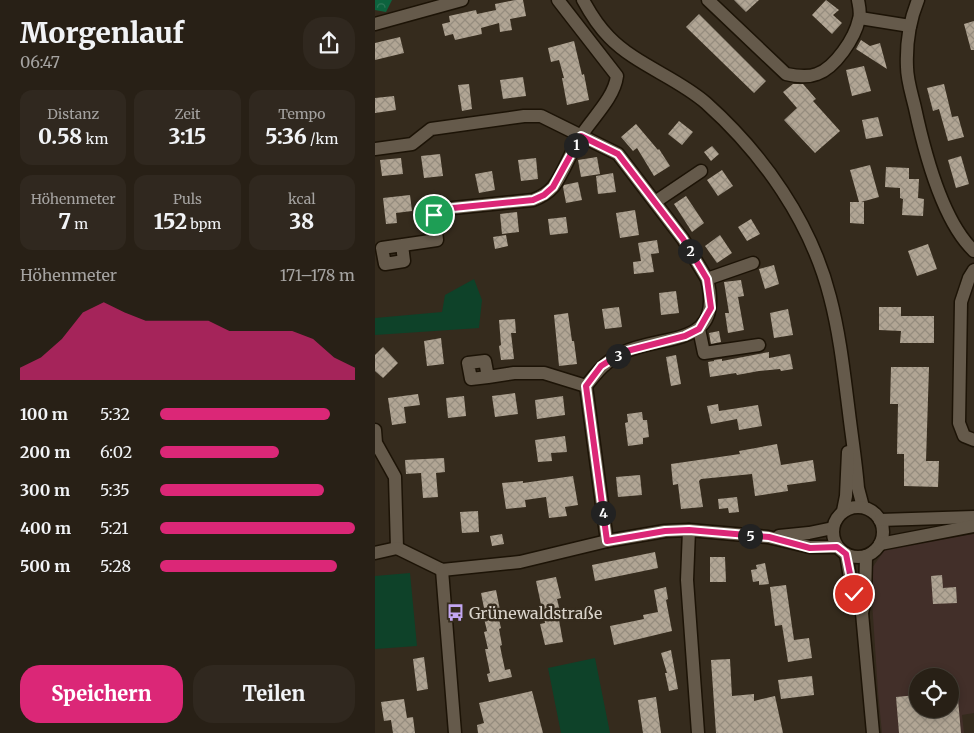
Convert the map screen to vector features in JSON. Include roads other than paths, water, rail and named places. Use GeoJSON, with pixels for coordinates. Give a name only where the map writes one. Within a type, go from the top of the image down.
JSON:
{"type":"FeatureCollection","features":[{"type":"Feature","properties":{"kind":"street"},"geometry":{"type":"LineString","coordinates":[[375,24],[462,0]]}},
{"type":"Feature","properties":{"kind":"street"},"geometry":{"type":"LineString","coordinates":[[402,245],[437,240],[434,215],[453,208],[533,200],[544,195],[553,187],[581,136],[616,84],[617,76],[558,0]]}},
{"type":"Feature","properties":{"kind":"street"},"geometry":{"type":"LineString","coordinates":[[583,0],[592,16],[610,38],[635,57],[700,98],[725,120],[752,148],[793,208],[805,230],[830,296],[840,345],[858,488],[863,507]]}},
{"type":"Feature","properties":{"kind":"street"},"geometry":{"type":"LineString","coordinates":[[708,0],[786,74],[799,76],[816,75],[829,68],[847,47],[860,18],[858,0]]}},
{"type":"Feature","properties":{"kind":"street"},"geometry":{"type":"LineString","coordinates":[[918,0],[912,15],[907,42],[907,69],[920,130],[944,203],[955,227],[974,251]]}},
{"type":"Feature","properties":{"kind":"street"},"geometry":{"type":"LineString","coordinates":[[860,18],[910,26]]}},
{"type":"Feature","properties":{"kind":"street"},"geometry":{"type":"LineString","coordinates":[[375,149],[412,144],[431,129],[525,116],[541,116],[618,154],[683,239],[707,279],[711,308],[699,329],[685,336],[623,352],[601,366],[586,386],[607,541]]}},
{"type":"Feature","properties":{"kind":"street"},"geometry":{"type":"LineString","coordinates":[[655,202],[701,171]]}},
{"type":"Feature","properties":{"kind":"street"},"geometry":{"type":"LineString","coordinates":[[707,279],[753,263]]}},
{"type":"Feature","properties":{"kind":"street"},"geometry":{"type":"LineString","coordinates":[[974,270],[969,278],[961,302],[959,423],[964,436],[974,440]]}},
{"type":"Feature","properties":{"kind":"street"},"geometry":{"type":"LineString","coordinates":[[699,329],[704,353],[759,345]]}},
{"type":"Feature","properties":{"kind":"street"},"geometry":{"type":"LineString","coordinates":[[488,377],[514,373],[544,373],[586,386]]}},
{"type":"Feature","properties":{"kind":"street"},"geometry":{"type":"LineString","coordinates":[[843,512],[846,496],[850,424]]}},
{"type":"Feature","properties":{"kind":"street"},"geometry":{"type":"LineString","coordinates":[[375,430],[375,443],[395,477],[397,548]]}},
{"type":"Feature","properties":{"kind":"street"},"geometry":{"type":"LineString","coordinates":[[375,553],[397,548],[442,570],[520,562],[607,541],[665,531],[689,530],[769,537],[810,548],[841,551],[852,557],[866,556],[880,544],[883,528],[880,520],[873,512],[863,507],[853,507],[838,516],[833,528],[833,538],[841,551],[861,613],[873,733]]}},
{"type":"Feature","properties":{"kind":"street"},"geometry":{"type":"LineString","coordinates":[[880,520],[974,517]]}},
{"type":"Feature","properties":{"kind":"street"},"geometry":{"type":"LineString","coordinates":[[880,544],[974,526]]}},
{"type":"Feature","properties":{"kind":"street"},"geometry":{"type":"LineString","coordinates":[[769,537],[809,533],[833,528]]}},
{"type":"Feature","properties":{"kind":"street"},"geometry":{"type":"LineString","coordinates":[[689,530],[687,580],[698,733]]}},
{"type":"Feature","properties":{"kind":"street"},"geometry":{"type":"LineString","coordinates":[[861,613],[865,598],[866,556]]}},
{"type":"Feature","properties":{"kind":"street"},"geometry":{"type":"LineString","coordinates":[[442,570],[455,733]]}},
{"type":"Feature","properties":{"kind":"place","name":"Grünewaldstraße"},"geometry":{"type":"Point","coordinates":[455,613]}}]}
